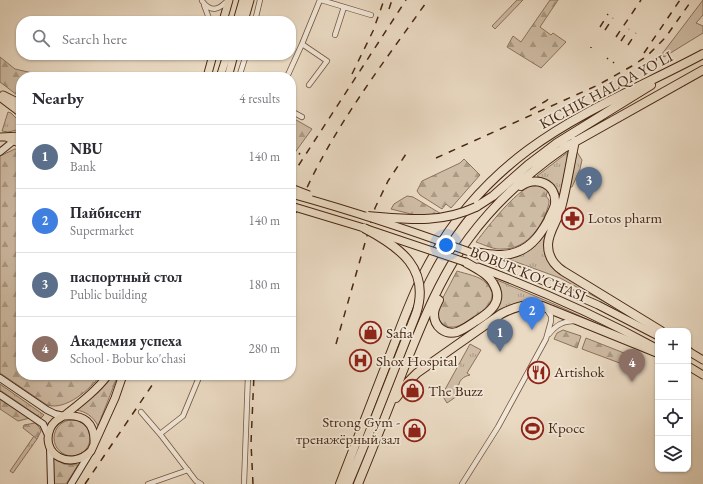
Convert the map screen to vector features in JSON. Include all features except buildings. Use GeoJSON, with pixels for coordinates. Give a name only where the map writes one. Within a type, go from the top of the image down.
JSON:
{"type":"FeatureCollection","features":[{"type":"Feature","properties":{"kind":"highway","name":"KICHIK HALQA YO'LI"},"geometry":{"type":"LineString","coordinates":[[340,484],[419,282],[440,246],[464,211],[499,174],[539,142],[591,110],[703,54]]}},
{"type":"Feature","properties":{"kind":"highway","name":"KICHIK HALQA YO'LI"},"geometry":{"type":"LineString","coordinates":[[358,484],[440,284],[469,238],[494,208],[526,178],[553,156],[575,141],[703,70]]}},
{"type":"Feature","properties":{"kind":"highway"},"geometry":{"type":"LineString","coordinates":[[368,216],[429,220],[470,210],[493,196],[528,165],[557,143],[626,101],[670,71]]}},
{"type":"Feature","properties":{"kind":"highway"},"geometry":{"type":"LineString","coordinates":[[575,141],[561,209],[548,239],[548,247],[551,258],[563,271],[656,328]]}},
{"type":"Feature","properties":{"kind":"highway"},"geometry":{"type":"LineString","coordinates":[[470,252],[505,255],[527,247],[541,234],[555,203],[551,188],[537,181],[531,181],[519,188],[494,208]]}},
{"type":"Feature","properties":{"kind":"highway"},"geometry":{"type":"LineString","coordinates":[[348,484],[416,314],[420,291],[415,271],[406,257],[386,239],[364,228]]}},
{"type":"Feature","properties":{"kind":"highway"},"geometry":{"type":"LineString","coordinates":[[457,256],[435,311],[434,318],[437,325],[445,332],[451,333],[460,331],[488,314],[496,302],[496,291],[492,282],[486,275],[465,262]]}},
{"type":"Feature","properties":{"kind":"highway"},"geometry":{"type":"LineString","coordinates":[[389,407],[408,382],[417,373],[501,314],[524,306],[542,306],[655,352]]}},
{"type":"Feature","properties":{"kind":"main road"},"geometry":{"type":"LineString","coordinates":[[224,16],[228,0]]}},
{"type":"Feature","properties":{"kind":"main road"},"geometry":{"type":"LineString","coordinates":[[238,16],[243,0]]}},
{"type":"Feature","properties":{"kind":"main road"},"geometry":{"type":"LineString","coordinates":[[245,16],[250,0]]}},
{"type":"Feature","properties":{"kind":"main road"},"geometry":{"type":"LineString","coordinates":[[208,72],[212,60]]}},
{"type":"Feature","properties":{"kind":"main road"},"geometry":{"type":"LineString","coordinates":[[222,72],[225,60]]}},
{"type":"Feature","properties":{"kind":"main road"},"geometry":{"type":"LineString","coordinates":[[229,72],[233,60]]}},
{"type":"Feature","properties":{"kind":"main road"},"geometry":{"type":"LineString","coordinates":[[0,95],[16,102]]}},
{"type":"Feature","properties":{"kind":"main road"},"geometry":{"type":"LineString","coordinates":[[0,95],[16,109]]}},
{"type":"Feature","properties":{"kind":"main road"},"geometry":{"type":"LineString","coordinates":[[3,136],[16,136]]}},
{"type":"Feature","properties":{"kind":"main road"},"geometry":{"type":"LineString","coordinates":[[3,136],[16,142]]}},
{"type":"Feature","properties":{"kind":"main road"},"geometry":{"type":"LineString","coordinates":[[0,152],[16,139]]}},
{"type":"Feature","properties":{"kind":"main road"},"geometry":{"type":"LineString","coordinates":[[296,190],[333,205]]}},
{"type":"Feature","properties":{"kind":"main road","name":"BOBUR KO'CHASI"},"geometry":{"type":"LineString","coordinates":[[296,195],[368,216],[525,273],[598,305],[655,334]]}},
{"type":"Feature","properties":{"kind":"main road","name":"BOBUR KO'CHASI"},"geometry":{"type":"LineString","coordinates":[[296,207],[364,228],[465,262],[520,283],[593,315],[655,347]]}},
{"type":"Feature","properties":{"kind":"main road"},"geometry":{"type":"LineString","coordinates":[[296,211],[329,217]]}},
{"type":"Feature","properties":{"kind":"main road"},"geometry":{"type":"LineString","coordinates":[[691,353],[703,360]]}},
{"type":"Feature","properties":{"kind":"main road"},"geometry":{"type":"LineString","coordinates":[[691,368],[703,375]]}},
{"type":"Feature","properties":{"kind":"main road"},"geometry":{"type":"LineString","coordinates":[[0,378],[47,410],[64,416],[80,416],[90,425],[94,436],[92,449],[84,457],[71,461],[58,457],[50,447]]}},
{"type":"Feature","properties":{"kind":"main road"},"geometry":{"type":"LineString","coordinates":[[48,435],[52,425],[59,418],[64,416],[103,380]]}},
{"type":"Feature","properties":{"kind":"main road"},"geometry":{"type":"LineString","coordinates":[[115,398],[121,380]]}},
{"type":"Feature","properties":{"kind":"main road"},"geometry":{"type":"LineString","coordinates":[[71,484],[92,449],[124,380]]}},
{"type":"Feature","properties":{"kind":"main road"},"geometry":{"type":"LineString","coordinates":[[0,394],[46,427],[50,447],[51,484]]}},
{"type":"Feature","properties":{"kind":"street"},"geometry":{"type":"LineString","coordinates":[[202,1],[208,8],[215,9],[222,6],[228,0]]}},
{"type":"Feature","properties":{"kind":"street"},"geometry":{"type":"LineString","coordinates":[[256,16],[260,0]]}},
{"type":"Feature","properties":{"kind":"street"},"geometry":{"type":"LineString","coordinates":[[296,57],[320,0],[371,15]]}},
{"type":"Feature","properties":{"kind":"street"},"geometry":{"type":"LineString","coordinates":[[202,1],[208,16]]}},
{"type":"Feature","properties":{"kind":"street"},"geometry":{"type":"LineString","coordinates":[[335,35],[344,7]]}},
{"type":"Feature","properties":{"kind":"street"},"geometry":{"type":"LineString","coordinates":[[302,44],[327,60],[309,85]]}},
{"type":"Feature","properties":{"kind":"street"},"geometry":{"type":"LineString","coordinates":[[241,72],[245,60]]}},
{"type":"Feature","properties":{"kind":"street"},"geometry":{"type":"LineString","coordinates":[[289,72],[295,60]]}},
{"type":"Feature","properties":{"kind":"street"},"geometry":{"type":"LineString","coordinates":[[296,114],[302,117]]}},
{"type":"Feature","properties":{"kind":"street"},"geometry":{"type":"LineString","coordinates":[[542,306],[549,312],[551,319],[546,339]]}},
{"type":"Feature","properties":{"kind":"street"},"geometry":{"type":"LineString","coordinates":[[462,484],[498,427],[546,339],[555,327],[560,324],[570,321],[580,321]]}},
{"type":"Feature","properties":{"kind":"street"},"geometry":{"type":"LineString","coordinates":[[160,434],[183,416],[198,380]]}},
{"type":"Feature","properties":{"kind":"street"},"geometry":{"type":"LineString","coordinates":[[244,484],[248,380]]}},
{"type":"Feature","properties":{"kind":"street"},"geometry":{"type":"LineString","coordinates":[[141,412],[188,470],[196,483],[201,484]]}},
{"type":"Feature","properties":{"kind":"street"},"geometry":{"type":"LineString","coordinates":[[148,484],[188,470]]}},
{"type":"Feature","properties":{"kind":"green space"},"geometry":{"type":"Polygon","coordinates":[[[517,0],[523,0],[495,29],[492,26],[517,0]]]}},
{"type":"Feature","properties":{"kind":"green space"},"geometry":{"type":"Polygon","coordinates":[[[550,0],[558,0],[540,27],[551,35],[553,33],[566,42],[541,68],[507,47],[513,36],[521,42],[550,0]]]}},
{"type":"Feature","properties":{"kind":"green space"},"geometry":{"type":"Polygon","coordinates":[[[703,0],[703,15],[696,23],[703,26],[703,33],[664,57],[662,54],[703,0]]]}},
{"type":"Feature","properties":{"kind":"green space"},"geometry":{"type":"Polygon","coordinates":[[[0,57],[15,69],[28,72],[16,72],[16,94],[0,82],[0,57]]]}},
{"type":"Feature","properties":{"kind":"green space"},"geometry":{"type":"Polygon","coordinates":[[[8,112],[11,113],[16,118],[16,130],[8,132],[2,131],[8,112]]]}},
{"type":"Feature","properties":{"kind":"green space"},"geometry":{"type":"Polygon","coordinates":[[[296,120],[312,129],[296,151],[296,120]]]}},
{"type":"Feature","properties":{"kind":"green space"},"geometry":{"type":"Polygon","coordinates":[[[16,149],[16,380],[96,380],[77,398],[62,405],[47,405],[0,373],[0,156],[16,149]]]}},
{"type":"Feature","properties":{"kind":"green space"},"geometry":{"type":"Polygon","coordinates":[[[568,152],[561,194],[557,193],[543,179],[537,176],[568,152]]]}},
{"type":"Feature","properties":{"kind":"green space"},"geometry":{"type":"Polygon","coordinates":[[[577,152],[582,160],[580,169],[572,187],[570,187],[577,152]]]}},
{"type":"Feature","properties":{"kind":"green space"},"geometry":{"type":"Polygon","coordinates":[[[464,159],[480,175],[451,208],[446,204],[442,209],[420,195],[417,191],[422,181],[460,163],[464,159]]]}},
{"type":"Feature","properties":{"kind":"green space"},"geometry":{"type":"Polygon","coordinates":[[[533,184],[544,187],[548,190],[546,196],[549,200],[547,211],[534,234],[520,245],[512,248],[496,249],[476,242],[510,202],[533,184]]]}},
{"type":"Feature","properties":{"kind":"green space"},"geometry":{"type":"Polygon","coordinates":[[[407,196],[413,197],[443,215],[439,221],[391,209],[394,204],[407,196]]]}},
{"type":"Feature","properties":{"kind":"green space"},"geometry":{"type":"Polygon","coordinates":[[[550,223],[544,241],[545,254],[614,307],[560,278],[508,259],[523,254],[536,245],[550,223]]]}},
{"type":"Feature","properties":{"kind":"green space"},"geometry":{"type":"Polygon","coordinates":[[[457,271],[477,277],[486,283],[490,288],[492,299],[482,311],[465,323],[456,327],[449,327],[440,321],[438,322],[438,307],[457,271]]]}},
{"type":"Feature","properties":{"kind":"green space"},"geometry":{"type":"Polygon","coordinates":[[[497,280],[604,327],[536,302],[513,304],[493,315],[499,307],[501,298],[497,280]]]}},
{"type":"Feature","properties":{"kind":"green space"},"geometry":{"type":"Polygon","coordinates":[[[563,330],[581,336],[577,348],[554,339],[557,333],[563,330]]]}},
{"type":"Feature","properties":{"kind":"green space"},"geometry":{"type":"Polygon","coordinates":[[[586,338],[629,355],[625,365],[582,349],[586,338]]]}},
{"type":"Feature","properties":{"kind":"green space"},"geometry":{"type":"Polygon","coordinates":[[[470,344],[481,350],[467,373],[470,375],[460,382],[458,388],[460,394],[447,403],[442,395],[470,344]]]}},
{"type":"Feature","properties":{"kind":"green space"},"geometry":{"type":"Polygon","coordinates":[[[109,380],[116,380],[98,426],[89,415],[76,410],[101,389],[109,380]]]}},
{"type":"Feature","properties":{"kind":"green space"},"geometry":{"type":"Polygon","coordinates":[[[0,384],[44,415],[41,418],[0,390],[0,384]]]}},
{"type":"Feature","properties":{"kind":"green space"},"geometry":{"type":"Polygon","coordinates":[[[0,398],[30,418],[18,421],[0,409],[0,398]]]}},
{"type":"Feature","properties":{"kind":"green space"},"geometry":{"type":"Polygon","coordinates":[[[72,420],[82,423],[87,428],[90,438],[87,448],[82,453],[72,456],[62,453],[57,448],[54,438],[57,428],[62,423],[72,420]]]}},
{"type":"Feature","properties":{"kind":"green space"},"geometry":{"type":"Polygon","coordinates":[[[35,423],[41,431],[37,439],[23,428],[24,425],[35,423]]]}},
{"type":"Feature","properties":{"kind":"green space"},"geometry":{"type":"Polygon","coordinates":[[[34,436],[37,439],[13,473],[10,471],[34,436]]]}},
{"type":"Feature","properties":{"kind":"green space"},"geometry":{"type":"Polygon","coordinates":[[[53,458],[64,464],[78,465],[66,484],[54,484],[53,458]]]}},
{"type":"Feature","properties":{"kind":"railway"},"geometry":{"type":"LineString","coordinates":[[352,74],[373,31],[384,0]]}},
{"type":"Feature","properties":{"kind":"railway"},"geometry":{"type":"LineString","coordinates":[[389,9],[392,0]]}},
{"type":"Feature","properties":{"kind":"railway"},"geometry":{"type":"LineString","coordinates":[[296,169],[406,0]]}},
{"type":"Feature","properties":{"kind":"railway"},"geometry":{"type":"LineString","coordinates":[[296,213],[303,195],[334,137],[370,81],[428,0]]}},
{"type":"Feature","properties":{"kind":"railway"},"geometry":{"type":"LineString","coordinates":[[616,37],[641,0]]}},
{"type":"Feature","properties":{"kind":"railway"},"geometry":{"type":"LineString","coordinates":[[644,53],[680,0]]}},
{"type":"Feature","properties":{"kind":"railway"},"geometry":{"type":"LineString","coordinates":[[436,158],[598,85],[632,66],[647,56],[665,38],[692,0]]}},
{"type":"Feature","properties":{"kind":"railway"},"geometry":{"type":"LineString","coordinates":[[600,27],[608,14]]}},
{"type":"Feature","properties":{"kind":"railway"},"geometry":{"type":"LineString","coordinates":[[605,30],[613,18]]}},
{"type":"Feature","properties":{"kind":"railway"},"geometry":{"type":"LineString","coordinates":[[621,41],[629,29]]}},
{"type":"Feature","properties":{"kind":"railway"},"geometry":{"type":"LineString","coordinates":[[628,45],[636,33]]}},
{"type":"Feature","properties":{"kind":"railway"},"geometry":{"type":"LineString","coordinates":[[530,110],[546,101],[553,95]]}},
{"type":"Feature","properties":{"kind":"railway"},"geometry":{"type":"LineString","coordinates":[[296,159],[300,153]]}},
{"type":"Feature","properties":{"kind":"railway"},"geometry":{"type":"LineString","coordinates":[[336,344],[375,208],[388,181],[406,154]]}},
{"type":"Feature","properties":{"kind":"railway"},"geometry":{"type":"LineString","coordinates":[[85,484],[156,380]]}},
{"type":"Feature","properties":{"kind":"railway"},"geometry":{"type":"LineString","coordinates":[[253,484],[251,443],[254,380]]}},
{"type":"Feature","properties":{"kind":"place","name":"паспортный стол"},"geometry":{"type":"Point","coordinates":[589,200]}},
{"type":"Feature","properties":{"kind":"place","name":"Lotos pharm"},"geometry":{"type":"Point","coordinates":[572,218]}},
{"type":"Feature","properties":{"kind":"place","name":"Пайбисент"},"geometry":{"type":"Point","coordinates":[532,330]}},
{"type":"Feature","properties":{"kind":"place","name":"Safia"},"geometry":{"type":"Point","coordinates":[371,333]}},
{"type":"Feature","properties":{"kind":"place","name":"NBU"},"geometry":{"type":"Point","coordinates":[500,352]}},
{"type":"Feature","properties":{"kind":"place","name":"Shox Hospital"},"geometry":{"type":"Point","coordinates":[361,361]}},
{"type":"Feature","properties":{"kind":"place","name":"Artishok"},"geometry":{"type":"Point","coordinates":[538,372]}},
{"type":"Feature","properties":{"kind":"place","name":"Академия успеха"},"geometry":{"type":"Point","coordinates":[632,382]}},
{"type":"Feature","properties":{"kind":"place","name":"The Buzz"},"geometry":{"type":"Point","coordinates":[413,391]}},
{"type":"Feature","properties":{"kind":"place","name":"Кросс"},"geometry":{"type":"Point","coordinates":[532,428]}},
{"type":"Feature","properties":{"kind":"place","name":"Strong Gym - тренажёрный зал"},"geometry":{"type":"Point","coordinates":[415,431]}}]}
